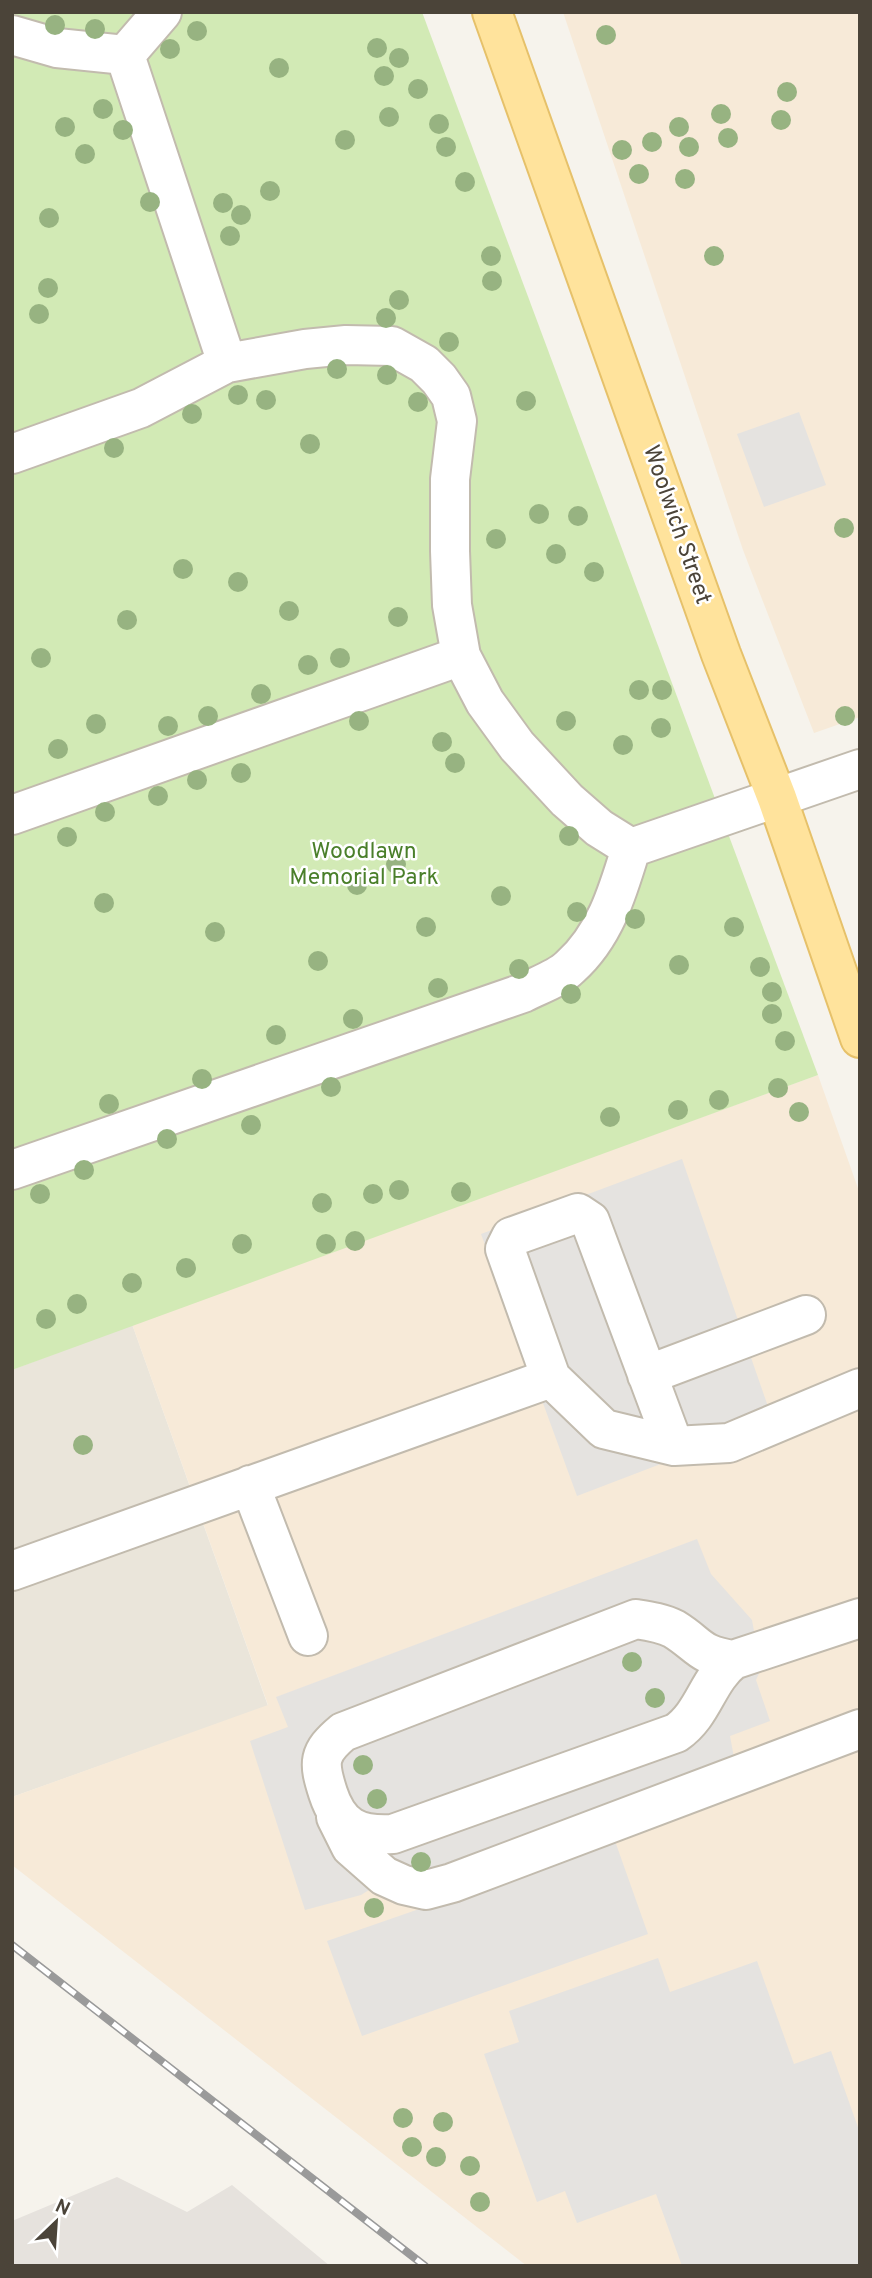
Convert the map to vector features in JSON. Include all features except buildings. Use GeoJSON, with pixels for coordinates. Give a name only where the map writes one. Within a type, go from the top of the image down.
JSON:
{"type":"FeatureCollection","features":[{"type":"Feature","properties":{"kind":"main road","name":"Woolwich Street"},"geometry":{"type":"LineString","coordinates":[[492,12],[721,654],[777,798],[860,1038]]}},
{"type":"Feature","properties":{"kind":"street"},"geometry":{"type":"LineString","coordinates":[[125,55],[162,12]]}},
{"type":"Feature","properties":{"kind":"street"},"geometry":{"type":"LineString","coordinates":[[12,35],[57,48],[125,55]]}},
{"type":"Feature","properties":{"kind":"street"},"geometry":{"type":"LineString","coordinates":[[125,55],[227,363]]}},
{"type":"Feature","properties":{"kind":"street"},"geometry":{"type":"LineString","coordinates":[[12,454],[141,408],[227,363],[305,349],[346,345],[392,346],[424,364],[452,396],[457,421],[450,479],[450,551],[452,605],[461,656],[485,702],[517,746],[567,800],[599,828],[631,848]]}},
{"type":"Feature","properties":{"kind":"street"},"geometry":{"type":"LineString","coordinates":[[12,815],[461,656]]}},
{"type":"Feature","properties":{"kind":"street"},"geometry":{"type":"LineString","coordinates":[[631,848],[860,769]]}},
{"type":"Feature","properties":{"kind":"street"},"geometry":{"type":"LineString","coordinates":[[12,1170],[523,993],[568,969],[587,949],[607,919],[631,848]]}},
{"type":"Feature","properties":{"kind":"street"},"geometry":{"type":"LineString","coordinates":[[674,1446],[590,1221],[578,1213],[511,1237],[505,1249],[551,1378],[604,1429],[674,1446],[729,1443],[860,1388]]}},
{"type":"Feature","properties":{"kind":"street"},"geometry":{"type":"LineString","coordinates":[[647,1375],[806,1315]]}},
{"type":"Feature","properties":{"kind":"street"},"geometry":{"type":"LineString","coordinates":[[12,1571],[551,1378]]}},
{"type":"Feature","properties":{"kind":"street"},"geometry":{"type":"LineString","coordinates":[[250,1485],[308,1636]]}},
{"type":"Feature","properties":{"kind":"street"},"geometry":{"type":"LineString","coordinates":[[334,1812],[349,1826],[367,1833],[393,1834],[676,1733],[694,1717],[721,1669],[733,1660],[860,1618]]}},
{"type":"Feature","properties":{"kind":"street"},"geometry":{"type":"LineString","coordinates":[[733,1660],[701,1651],[674,1629],[654,1621],[636,1619],[343,1732],[330,1742],[322,1755],[320,1770],[334,1812],[351,1847],[384,1876],[404,1885],[426,1890],[465,1878],[860,1729]]}},
{"type":"Feature","properties":{"kind":"shaded area"},"geometry":{"type":"Polygon","coordinates":[[[563,12],[860,12],[860,717],[814,733],[743,550],[563,12]]]}},
{"type":"Feature","properties":{"kind":"shaded area"},"geometry":{"type":"Polygon","coordinates":[[[799,412],[826,485],[764,507],[737,434],[799,412]]]}},
{"type":"Feature","properties":{"kind":"shaded area"},"geometry":{"type":"Polygon","coordinates":[[[818,1075],[860,1194],[860,2266],[527,2266],[12,1865],[12,1797],[268,1705],[132,1324],[818,1075]]]}},
{"type":"Feature","properties":{"kind":"shaded area"},"geometry":{"type":"Polygon","coordinates":[[[682,1159],[773,1421],[577,1496],[481,1234],[682,1159]]]}},
{"type":"Feature","properties":{"kind":"shaded area"},"geometry":{"type":"Polygon","coordinates":[[[132,1324],[268,1706],[12,1797],[12,1370],[132,1324]]]}},
{"type":"Feature","properties":{"kind":"shaded area"},"geometry":{"type":"Polygon","coordinates":[[[697,1539],[711,1574],[752,1620],[761,1669],[756,1680],[770,1721],[730,1736],[735,1763],[435,1873],[375,1893],[369,1890],[361,1895],[305,1910],[250,1741],[288,1727],[276,1697],[697,1539]]]}},
{"type":"Feature","properties":{"kind":"shaded area"},"geometry":{"type":"Polygon","coordinates":[[[615,1841],[648,1934],[362,2036],[327,1941],[615,1841]]]}},
{"type":"Feature","properties":{"kind":"shaded area"},"geometry":{"type":"Polygon","coordinates":[[[658,1958],[670,1992],[757,1961],[794,2064],[831,2051],[860,2133],[860,2266],[682,2266],[656,2194],[577,2223],[565,2191],[537,2202],[484,2054],[519,2042],[509,2011],[658,1958]]]}},
{"type":"Feature","properties":{"kind":"shaded area"},"geometry":{"type":"Polygon","coordinates":[[[117,2177],[187,2212],[232,2185],[330,2266],[12,2266],[12,2221],[117,2177]]]}},
{"type":"Feature","properties":{"kind":"green space","name":"Woodlawn Memorial Park"},"geometry":{"type":"Polygon","coordinates":[[[12,12],[422,12],[818,1075],[12,1370],[12,12]]]}},
{"type":"Feature","properties":{"kind":"railway"},"geometry":{"type":"LineString","coordinates":[[12,1945],[425,2266]]}}]}
